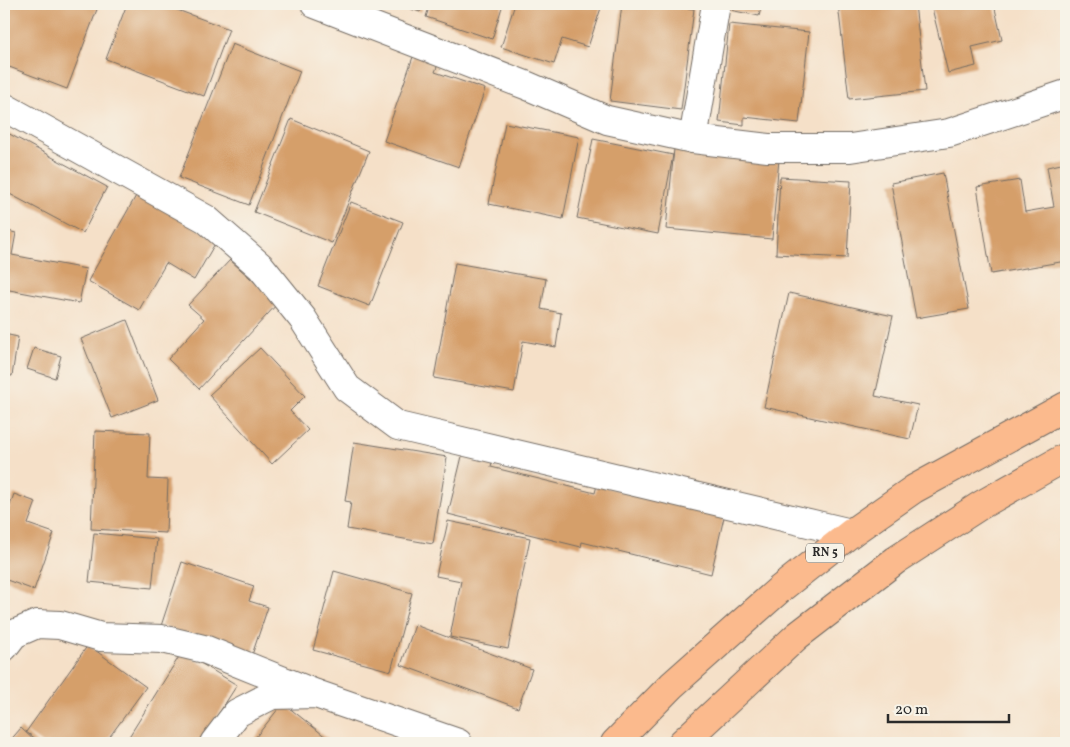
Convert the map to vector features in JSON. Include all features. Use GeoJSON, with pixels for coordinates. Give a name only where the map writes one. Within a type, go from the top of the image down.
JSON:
{"type":"FeatureCollection","features":[{"type":"Feature","properties":{"kind":"main road","name":"RN 5"},"geometry":{"type":"LineString","coordinates":[[615,743],[672,685],[773,595],[851,532],[914,488],[1066,406]]}},
{"type":"Feature","properties":{"kind":"main road"},"geometry":{"type":"LineString","coordinates":[[682,743],[797,636],[896,560],[981,505],[1066,456]]}},
{"type":"Feature","properties":{"kind":"street"},"geometry":{"type":"LineString","coordinates":[[315,4],[528,86],[606,120],[693,139],[768,148],[850,148],[949,133],[1066,94]]}},
{"type":"Feature","properties":{"kind":"street"},"geometry":{"type":"LineString","coordinates":[[693,139],[716,4]]}},
{"type":"Feature","properties":{"kind":"street"},"geometry":{"type":"LineString","coordinates":[[4,107],[206,219],[261,267],[303,319],[347,388],[398,426],[851,532]]}},
{"type":"Feature","properties":{"kind":"street"},"geometry":{"type":"LineString","coordinates":[[4,647],[14,634],[37,624],[60,625],[100,637],[162,639],[204,649],[316,694],[458,743]]}},
{"type":"Feature","properties":{"kind":"street"},"geometry":{"type":"LineString","coordinates":[[214,743],[237,713],[246,708],[272,696],[316,694]]}},
{"type":"Feature","properties":{"kind":"building"},"geometry":{"type":"Polygon","coordinates":[[[4,4],[99,4],[67,89],[4,65],[4,4]]]}},
{"type":"Feature","properties":{"kind":"building"},"geometry":{"type":"Polygon","coordinates":[[[127,4],[161,4],[229,29],[204,96],[106,59],[127,4]]]}},
{"type":"Feature","properties":{"kind":"building"},"geometry":{"type":"Polygon","coordinates":[[[395,4],[423,4],[420,12],[395,4]]]}},
{"type":"Feature","properties":{"kind":"building"},"geometry":{"type":"Polygon","coordinates":[[[430,4],[503,4],[492,39],[426,17],[430,4]]]}},
{"type":"Feature","properties":{"kind":"building"},"geometry":{"type":"Polygon","coordinates":[[[515,4],[587,4],[601,8],[588,47],[562,39],[554,64],[501,47],[515,4]]]}},
{"type":"Feature","properties":{"kind":"building"},"geometry":{"type":"Polygon","coordinates":[[[622,4],[652,4],[694,9],[681,110],[610,101],[622,4]]]}},
{"type":"Feature","properties":{"kind":"building"},"geometry":{"type":"Polygon","coordinates":[[[726,4],[762,4],[759,16],[725,9],[726,4]]]}},
{"type":"Feature","properties":{"kind":"building"},"geometry":{"type":"Polygon","coordinates":[[[838,4],[915,4],[925,91],[849,99],[838,4]]]}},
{"type":"Feature","properties":{"kind":"building"},"geometry":{"type":"Polygon","coordinates":[[[931,4],[994,4],[1002,40],[972,47],[976,66],[948,73],[931,4]]]}},
{"type":"Feature","properties":{"kind":"building"},"geometry":{"type":"Polygon","coordinates":[[[729,24],[809,32],[799,123],[744,117],[744,125],[719,122],[729,24]]]}},
{"type":"Feature","properties":{"kind":"building"},"geometry":{"type":"Polygon","coordinates":[[[232,44],[300,71],[249,205],[179,178],[232,44]]]}},
{"type":"Feature","properties":{"kind":"building"},"geometry":{"type":"Polygon","coordinates":[[[415,51],[440,59],[435,72],[485,89],[459,167],[384,141],[415,51]]]}},
{"type":"Feature","properties":{"kind":"building"},"geometry":{"type":"Polygon","coordinates":[[[291,119],[369,151],[332,243],[254,212],[291,119]]]}},
{"type":"Feature","properties":{"kind":"building"},"geometry":{"type":"Polygon","coordinates":[[[505,123],[579,137],[563,219],[489,204],[505,123]]]}},
{"type":"Feature","properties":{"kind":"building"},"geometry":{"type":"Polygon","coordinates":[[[4,131],[107,187],[83,233],[4,191],[4,131]]]}},
{"type":"Feature","properties":{"kind":"building"},"geometry":{"type":"Polygon","coordinates":[[[593,139],[673,155],[658,234],[577,218],[593,139]]]}},
{"type":"Feature","properties":{"kind":"building"},"geometry":{"type":"Polygon","coordinates":[[[674,149],[779,159],[772,239],[666,229],[674,149]]]}},
{"type":"Feature","properties":{"kind":"building"},"geometry":{"type":"Polygon","coordinates":[[[1066,163],[1066,261],[991,274],[977,187],[1020,180],[1025,212],[1054,207],[1047,167],[1066,163]]]}},
{"type":"Feature","properties":{"kind":"building"},"geometry":{"type":"Polygon","coordinates":[[[943,173],[969,309],[916,318],[891,183],[943,173]]]}},
{"type":"Feature","properties":{"kind":"building"},"geometry":{"type":"Polygon","coordinates":[[[780,177],[851,181],[847,258],[776,254],[780,177]]]}},
{"type":"Feature","properties":{"kind":"building"},"geometry":{"type":"Polygon","coordinates":[[[137,194],[217,240],[194,280],[166,263],[139,310],[88,281],[137,194]]]}},
{"type":"Feature","properties":{"kind":"building"},"geometry":{"type":"Polygon","coordinates":[[[351,202],[403,222],[370,306],[318,286],[351,202]]]}},
{"type":"Feature","properties":{"kind":"building"},"geometry":{"type":"Polygon","coordinates":[[[4,230],[16,233],[12,255],[86,269],[79,303],[4,289],[4,230]]]}},
{"type":"Feature","properties":{"kind":"building"},"geometry":{"type":"Polygon","coordinates":[[[230,260],[278,303],[199,389],[168,359],[204,319],[188,305],[230,260]]]}},
{"type":"Feature","properties":{"kind":"building"},"geometry":{"type":"Polygon","coordinates":[[[455,263],[546,279],[541,309],[561,313],[556,347],[523,341],[514,392],[434,378],[455,263]]]}},
{"type":"Feature","properties":{"kind":"building"},"geometry":{"type":"Polygon","coordinates":[[[789,293],[893,316],[875,396],[918,405],[910,439],[764,407],[789,293]]]}},
{"type":"Feature","properties":{"kind":"building"},"geometry":{"type":"Polygon","coordinates":[[[127,320],[158,400],[112,418],[81,339],[127,320]]]}},
{"type":"Feature","properties":{"kind":"building"},"geometry":{"type":"Polygon","coordinates":[[[4,334],[18,337],[12,376],[4,375],[4,334]]]}},
{"type":"Feature","properties":{"kind":"building"},"geometry":{"type":"Polygon","coordinates":[[[34,348],[61,356],[55,378],[27,369],[34,348]]]}},
{"type":"Feature","properties":{"kind":"building"},"geometry":{"type":"Polygon","coordinates":[[[260,348],[305,396],[290,411],[308,430],[272,464],[209,395],[260,348]]]}},
{"type":"Feature","properties":{"kind":"building"},"geometry":{"type":"Polygon","coordinates":[[[95,431],[150,433],[148,479],[168,480],[166,533],[91,529],[95,431]]]}},
{"type":"Feature","properties":{"kind":"building"},"geometry":{"type":"Polygon","coordinates":[[[354,442],[447,457],[433,544],[347,529],[351,502],[345,501],[354,442]]]}},
{"type":"Feature","properties":{"kind":"building"},"geometry":{"type":"Polygon","coordinates":[[[464,448],[493,456],[491,467],[595,493],[597,485],[724,517],[711,574],[582,542],[581,547],[448,514],[464,448]]]}},
{"type":"Feature","properties":{"kind":"building"},"geometry":{"type":"Polygon","coordinates":[[[14,494],[36,502],[28,524],[54,533],[34,590],[4,579],[4,522],[14,494]]]}},
{"type":"Feature","properties":{"kind":"building"},"geometry":{"type":"Polygon","coordinates":[[[448,521],[530,538],[508,649],[450,637],[461,581],[436,576],[448,521]]]}},
{"type":"Feature","properties":{"kind":"building"},"geometry":{"type":"Polygon","coordinates":[[[94,533],[157,539],[152,588],[89,582],[94,533]]]}},
{"type":"Feature","properties":{"kind":"building"},"geometry":{"type":"Polygon","coordinates":[[[1066,535],[1066,549],[1060,538],[1066,535]]]}},
{"type":"Feature","properties":{"kind":"building"},"geometry":{"type":"Polygon","coordinates":[[[182,562],[254,586],[249,601],[268,607],[252,655],[161,626],[182,562]]]}},
{"type":"Feature","properties":{"kind":"building"},"geometry":{"type":"Polygon","coordinates":[[[334,571],[412,593],[391,671],[313,650],[334,571]]]}},
{"type":"Feature","properties":{"kind":"building"},"geometry":{"type":"Polygon","coordinates":[[[415,625],[532,669],[518,708],[401,665],[415,625]]]}},
{"type":"Feature","properties":{"kind":"building"},"geometry":{"type":"Polygon","coordinates":[[[88,645],[146,687],[105,743],[42,743],[26,732],[88,645]]]}},
{"type":"Feature","properties":{"kind":"building"},"geometry":{"type":"Polygon","coordinates":[[[182,652],[237,685],[200,743],[125,743],[182,652]]]}},
{"type":"Feature","properties":{"kind":"building"},"geometry":{"type":"Polygon","coordinates":[[[283,703],[332,742],[251,743],[283,703]]]}},
{"type":"Feature","properties":{"kind":"building"},"geometry":{"type":"Polygon","coordinates":[[[21,728],[37,743],[8,743],[21,728]]]}}]}
